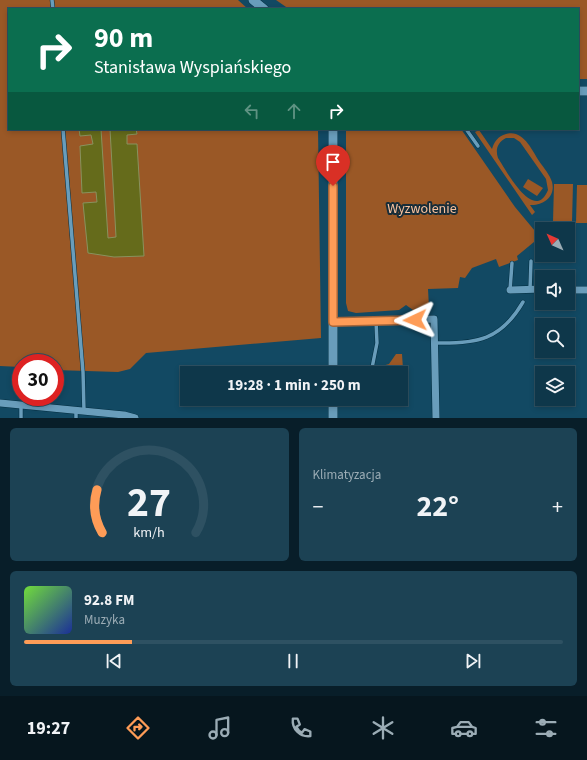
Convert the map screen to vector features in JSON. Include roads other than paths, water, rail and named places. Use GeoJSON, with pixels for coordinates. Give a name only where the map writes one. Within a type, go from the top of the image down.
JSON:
{"type":"FeatureCollection","features":[{"type":"Feature","properties":{"kind":"street"},"geometry":{"type":"LineString","coordinates":[[253,0],[263,8]]}},
{"type":"Feature","properties":{"kind":"street"},"geometry":{"type":"LineString","coordinates":[[333,130],[333,366]]}},
{"type":"Feature","properties":{"kind":"street"},"geometry":{"type":"LineString","coordinates":[[510,290],[535,289]]}},
{"type":"Feature","properties":{"kind":"street"},"geometry":{"type":"LineString","coordinates":[[575,290],[587,290]]}},
{"type":"Feature","properties":{"kind":"street"},"geometry":{"type":"LineString","coordinates":[[333,322],[434,319],[436,418]]}},
{"type":"Feature","properties":{"kind":"street"},"geometry":{"type":"LineString","coordinates":[[0,403],[12,404]]}},
{"type":"Feature","properties":{"kind":"street"},"geometry":{"type":"LineString","coordinates":[[27,406],[76,414],[84,411],[124,415],[135,418]]}},
{"type":"Feature","properties":{"kind":"street"},"geometry":{"type":"LineString","coordinates":[[333,406],[333,418]]}},
{"type":"Feature","properties":{"kind":"lane"},"geometry":{"type":"LineString","coordinates":[[63,130],[83,372],[84,411]]}},
{"type":"Feature","properties":{"kind":"lane"},"geometry":{"type":"LineString","coordinates":[[467,130],[478,146]]}},
{"type":"Feature","properties":{"kind":"lane"},"geometry":{"type":"LineString","coordinates":[[530,289],[531,261]]}},
{"type":"Feature","properties":{"kind":"lane"},"geometry":{"type":"LineString","coordinates":[[510,290],[512,263]]}},
{"type":"Feature","properties":{"kind":"lane"},"geometry":{"type":"LineString","coordinates":[[435,343],[465,343],[485,338],[500,330],[511,321],[523,302]]}},
{"type":"Feature","properties":{"kind":"lane"},"geometry":{"type":"LineString","coordinates":[[372,366],[376,343],[376,321]]}},
{"type":"Feature","properties":{"kind":"lane"},"geometry":{"type":"LineString","coordinates":[[21,406],[21,418]]}},
{"type":"Feature","properties":{"kind":"park label","name":"Wyzwolenie"},"geometry":{"type":"Point","coordinates":[422,208]}}]}
